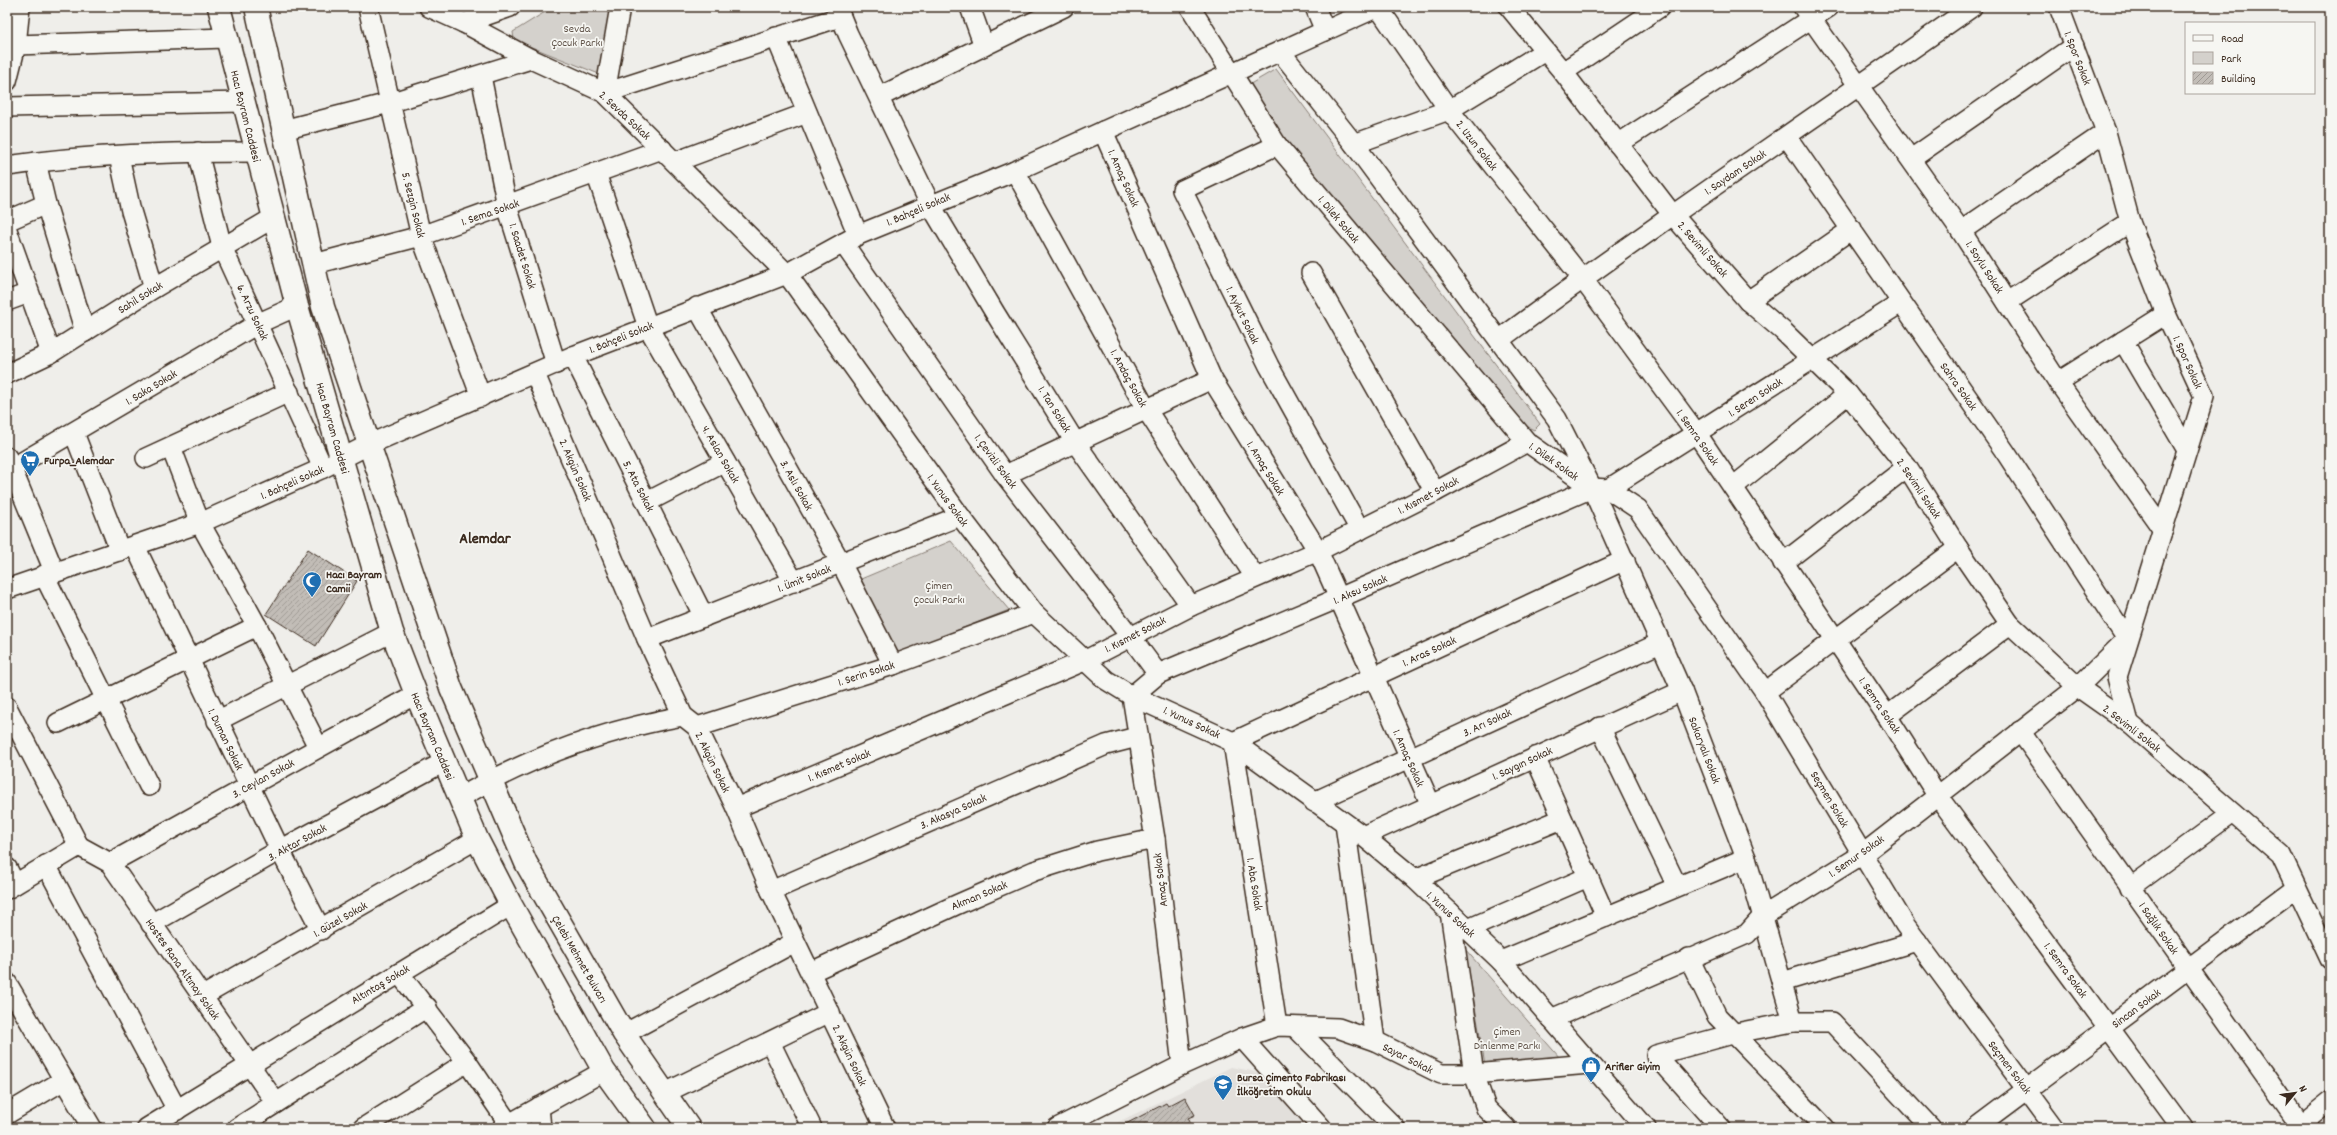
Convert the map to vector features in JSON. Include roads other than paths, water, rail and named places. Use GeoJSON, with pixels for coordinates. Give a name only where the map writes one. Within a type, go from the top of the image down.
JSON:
{"type":"FeatureCollection","features":[{"type":"Feature","properties":{"kind":"main road","name":"Hacı Bayram Caddesi"},"geometry":{"type":"LineString","coordinates":[[219,7],[297,306],[332,463],[392,632],[416,694],[477,839]]}},
{"type":"Feature","properties":{"kind":"main road"},"geometry":{"type":"LineString","coordinates":[[256,7],[323,306],[451,688],[489,780]]}},
{"type":"Feature","properties":{"kind":"main road","name":"Çelebi Mehmet Bulvarı"},"geometry":{"type":"LineString","coordinates":[[489,780],[526,863],[624,1034],[689,1128]]}},
{"type":"Feature","properties":{"kind":"main road"},"geometry":{"type":"LineString","coordinates":[[477,839],[511,905],[604,1071],[645,1128]]}},
{"type":"Feature","properties":{"kind":"street"},"geometry":{"type":"LineString","coordinates":[[7,81],[16,45],[13,26],[20,7]]}},
{"type":"Feature","properties":{"kind":"street","name":"5. Sezgin Sokak"},"geometry":{"type":"LineString","coordinates":[[368,7],[421,236],[481,397]]}},
{"type":"Feature","properties":{"kind":"street","name":"2. Sevda Sokak"},"geometry":{"type":"LineString","coordinates":[[429,7],[464,23],[531,59],[605,92],[787,274]]}},
{"type":"Feature","properties":{"kind":"street"},"geometry":{"type":"LineString","coordinates":[[464,23],[510,7]]}},
{"type":"Feature","properties":{"kind":"street"},"geometry":{"type":"LineString","coordinates":[[620,7],[605,92],[776,37],[839,12]]}},
{"type":"Feature","properties":{"kind":"street"},"geometry":{"type":"LineString","coordinates":[[970,7],[984,46]]}},
{"type":"Feature","properties":{"kind":"street"},"geometry":{"type":"LineString","coordinates":[[879,97],[1064,7]]}},
{"type":"Feature","properties":{"kind":"street","name":"1. Dilek Sokak"},"geometry":{"type":"LineString","coordinates":[[1190,7],[1230,73],[1277,145],[1526,442],[1600,488]]}},
{"type":"Feature","properties":{"kind":"street"},"geometry":{"type":"LineString","coordinates":[[1314,7],[1325,31]]}},
{"type":"Feature","properties":{"kind":"street","name":"1. Bahçeli Sokak"},"geometry":{"type":"LineString","coordinates":[[7,588],[49,573],[127,549],[200,523],[332,463],[370,444],[535,374],[573,356],[697,307],[787,274],[851,239],[930,204],[1015,171],[1378,7]]}},
{"type":"Feature","properties":{"kind":"street","name":"2. Uzun Sokak"},"geometry":{"type":"LineString","coordinates":[[1378,7],[1448,110],[1582,278]]}},
{"type":"Feature","properties":{"kind":"street","name":"2. Sevimli Sokak"},"geometry":{"type":"LineString","coordinates":[[1509,7],[1563,72],[1672,214],[1748,301],[1848,394],[1907,468],[1958,548],[2010,624],[2078,687],[2130,723],[2281,855],[2330,958]]}},
{"type":"Feature","properties":{"kind":"street"},"geometry":{"type":"LineString","coordinates":[[1563,72],[1660,7]]}},
{"type":"Feature","properties":{"kind":"street"},"geometry":{"type":"LineString","coordinates":[[1618,144],[1808,13],[1829,7]]}},
{"type":"Feature","properties":{"kind":"street","name":"1. Saydam Sokak"},"geometry":{"type":"LineString","coordinates":[[1499,340],[1582,278],[1672,214],[1787,137],[1972,7]]}},
{"type":"Feature","properties":{"kind":"street","name":"1. Spor Sokak"},"geometry":{"type":"LineString","coordinates":[[2059,7],[2106,132],[2130,222],[2166,314],[2204,396],[2163,530],[2127,639],[2117,677],[2130,723]]}},
{"type":"Feature","properties":{"kind":"street","name":"1. Tan Sokak"},"geometry":{"type":"LineString","coordinates":[[839,12],[930,204],[1075,442],[1191,606]]}},
{"type":"Feature","properties":{"kind":"street","name":"1. Soylu Sokak"},"geometry":{"type":"LineString","coordinates":[[1808,13],[1961,231],[2058,382],[2163,530]]}},
{"type":"Feature","properties":{"kind":"street","name":"1. Çevizli Sokak"},"geometry":{"type":"LineString","coordinates":[[776,37],[807,113],[851,239],[1005,475],[1158,674]]}},
{"type":"Feature","properties":{"kind":"street"},"geometry":{"type":"LineString","coordinates":[[16,45],[226,38]]}},
{"type":"Feature","properties":{"kind":"street"},"geometry":{"type":"LineString","coordinates":[[1911,159],[2074,46]]}},
{"type":"Feature","properties":{"kind":"street","name":"1. Dilek Sokak"},"geometry":{"type":"LineString","coordinates":[[1280,50],[1354,144],[1557,419],[1600,488]]}},
{"type":"Feature","properties":{"kind":"street"},"geometry":{"type":"LineString","coordinates":[[1354,144],[1448,110],[1545,51]]}},
{"type":"Feature","properties":{"kind":"street"},"geometry":{"type":"LineString","coordinates":[[283,130],[389,103],[481,76],[531,59]]}},
{"type":"Feature","properties":{"kind":"street","name":"1. Saadet Sokak"},"geometry":{"type":"LineString","coordinates":[[481,76],[507,206],[556,364]]}},
{"type":"Feature","properties":{"kind":"street"},"geometry":{"type":"LineString","coordinates":[[7,107],[243,102]]}},
{"type":"Feature","properties":{"kind":"street","name":"1. Sema Sokak"},"geometry":{"type":"LineString","coordinates":[[314,264],[421,236],[596,173],[668,156],[807,113]]}},
{"type":"Feature","properties":{"kind":"street","name":"1. Amaç Sokak"},"geometry":{"type":"LineString","coordinates":[[1103,131],[1212,379],[1318,551],[1431,805]]}},
{"type":"Feature","properties":{"kind":"street"},"geometry":{"type":"LineString","coordinates":[[1961,231],[2106,132]]}},
{"type":"Feature","properties":{"kind":"street","name":"Sahra Sokak"},"geometry":{"type":"LineString","coordinates":[[1787,137],[2006,453],[2127,639]]}},
{"type":"Feature","properties":{"kind":"street","name":"1. Aykut Sokak"},"geometry":{"type":"LineString","coordinates":[[1277,145],[1182,190],[1269,366],[1360,530]]}},
{"type":"Feature","properties":{"kind":"street"},"geometry":{"type":"LineString","coordinates":[[7,166],[36,162],[119,156],[198,152],[256,152]]}},
{"type":"Feature","properties":{"kind":"street","name":"6. Arzu Sokak"},"geometry":{"type":"LineString","coordinates":[[198,152],[222,247],[259,324],[289,392],[332,463]]}},
{"type":"Feature","properties":{"kind":"street"},"geometry":{"type":"LineString","coordinates":[[119,156],[131,211],[154,288]]}},
{"type":"Feature","properties":{"kind":"street"},"geometry":{"type":"LineString","coordinates":[[36,162],[46,204],[85,332]]}},
{"type":"Feature","properties":{"kind":"street","name":"1. Andaç Sokak"},"geometry":{"type":"LineString","coordinates":[[1015,171],[1146,409],[1255,577]]}},
{"type":"Feature","properties":{"kind":"street","name":"4. Aslan Sokak"},"geometry":{"type":"LineString","coordinates":[[596,173],[648,327],[794,582]]}},
{"type":"Feature","properties":{"kind":"street"},"geometry":{"type":"LineString","coordinates":[[7,221],[46,204]]}},
{"type":"Feature","properties":{"kind":"street","name":"Sahil Sokak"},"geometry":{"type":"LineString","coordinates":[[7,374],[52,354],[154,288],[273,218]]}},
{"type":"Feature","properties":{"kind":"street"},"geometry":{"type":"LineString","coordinates":[[2007,302],[2130,222]]}},
{"type":"Feature","properties":{"kind":"street"},"geometry":{"type":"LineString","coordinates":[[1748,301],[1852,229]]}},
{"type":"Feature","properties":{"kind":"street"},"geometry":{"type":"LineString","coordinates":[[7,230],[52,354]]}},
{"type":"Feature","properties":{"kind":"street"},"geometry":{"type":"LineString","coordinates":[[1312,272],[1434,492]]}},
{"type":"Feature","properties":{"kind":"street","name":"1. Yunus Sokak"},"geometry":{"type":"LineString","coordinates":[[787,274],[960,516],[1034,613],[1106,680],[1132,696],[1233,742],[1363,836],[1415,879],[1501,961],[1646,1128]]}},
{"type":"Feature","properties":{"kind":"street","name":"1. Semra Sokak"},"geometry":{"type":"LineString","coordinates":[[1582,278],[1733,487],[1887,716],[1937,794],[2182,1128]]}},
{"type":"Feature","properties":{"kind":"street"},"geometry":{"type":"LineString","coordinates":[[7,301],[29,293]]}},
{"type":"Feature","properties":{"kind":"street","name":"1. Seren Sokak"},"geometry":{"type":"LineString","coordinates":[[1600,488],[1696,434],[1901,303]]}},
{"type":"Feature","properties":{"kind":"street","name":"1. Saka Sokak"},"geometry":{"type":"LineString","coordinates":[[9,466],[74,433],[259,324],[297,306]]}},
{"type":"Feature","properties":{"kind":"street","name":"3. Aslı Sokak"},"geometry":{"type":"LineString","coordinates":[[697,307],[841,563],[893,665]]}},
{"type":"Feature","properties":{"kind":"street"},"geometry":{"type":"LineString","coordinates":[[2058,382],[2166,314]]}},
{"type":"Feature","properties":{"kind":"street"},"geometry":{"type":"LineString","coordinates":[[2123,341],[2187,450]]}},
{"type":"Feature","properties":{"kind":"street","name":"5. Ata Sokak"},"geometry":{"type":"LineString","coordinates":[[573,356],[704,616]]}},
{"type":"Feature","properties":{"kind":"street","name":"2. Akgün Sokak"},"geometry":{"type":"LineString","coordinates":[[535,374],[647,639],[736,808],[771,891],[885,1128]]}},
{"type":"Feature","properties":{"kind":"street"},"geometry":{"type":"LineString","coordinates":[[1005,475],[1212,379]]}},
{"type":"Feature","properties":{"kind":"street"},"geometry":{"type":"LineString","coordinates":[[146,458],[289,392]]}},
{"type":"Feature","properties":{"kind":"street"},"geometry":{"type":"LineString","coordinates":[[1733,487],[1848,394]]}},
{"type":"Feature","properties":{"kind":"street","name":"1. Duman Sokak"},"geometry":{"type":"LineString","coordinates":[[74,433],[127,549],[188,661],[280,850],[321,930]]}},
{"type":"Feature","properties":{"kind":"street","name":"1. Kısmet Sokak"},"geometry":{"type":"LineString","coordinates":[[736,808],[1084,661],[1130,636],[1191,606],[1318,551],[1434,492],[1526,442]]}},
{"type":"Feature","properties":{"kind":"street"},"geometry":{"type":"LineString","coordinates":[[171,447],[200,523],[257,626],[318,747]]}},
{"type":"Feature","properties":{"kind":"street"},"geometry":{"type":"LineString","coordinates":[[647,502],[725,462]]}},
{"type":"Feature","properties":{"kind":"street"},"geometry":{"type":"LineString","coordinates":[[9,466],[49,573],[149,786]]}},
{"type":"Feature","properties":{"kind":"street"},"geometry":{"type":"LineString","coordinates":[[1783,563],[1907,468]]}},
{"type":"Feature","properties":{"kind":"street","name":"Sakaryalı Sokak"},"geometry":{"type":"LineString","coordinates":[[1600,488],[1625,560],[1682,691],[1746,858],[1793,1022]]}},
{"type":"Feature","properties":{"kind":"street","name":"1. Aksu Sokak"},"geometry":{"type":"LineString","coordinates":[[1132,696],[1158,674],[1600,488]]}},
{"type":"Feature","properties":{"kind":"street","name":"Seçmen Sokak"},"geometry":{"type":"LineString","coordinates":[[1600,488],[1638,509],[1765,692],[1905,925],[2055,1128]]}},
{"type":"Feature","properties":{"kind":"street","name":"1. Ümit Sokak"},"geometry":{"type":"LineString","coordinates":[[647,639],[960,516]]}},
{"type":"Feature","properties":{"kind":"street"},"geometry":{"type":"LineString","coordinates":[[1765,692],[1958,548]]}},
{"type":"Feature","properties":{"kind":"street","name":"1. Aras Sokak"},"geometry":{"type":"LineString","coordinates":[[1233,742],[1625,560]]}},
{"type":"Feature","properties":{"kind":"street","name":"1. Serin Sokak"},"geometry":{"type":"LineString","coordinates":[[459,798],[489,780],[582,742],[638,724],[690,721],[893,665],[1034,613]]}},
{"type":"Feature","properties":{"kind":"street"},"geometry":{"type":"LineString","coordinates":[[1887,716],[2010,624]]}},
{"type":"Feature","properties":{"kind":"street"},"geometry":{"type":"LineString","coordinates":[[58,723],[188,661],[257,626]]}},
{"type":"Feature","properties":{"kind":"street"},"geometry":{"type":"LineString","coordinates":[[217,721],[392,632]]}},
{"type":"Feature","properties":{"kind":"street","name":"1. Semur Sokak"},"geometry":{"type":"LineString","coordinates":[[1551,1019],[1747,934],[1763,916],[1863,854],[1937,794],[2078,687],[2127,639]]}},
{"type":"Feature","properties":{"kind":"street","name":"3. Arı Sokak"},"geometry":{"type":"LineString","coordinates":[[1314,802],[1660,643]]}},
{"type":"Feature","properties":{"kind":"street","name":"1. Saygın Sokak"},"geometry":{"type":"LineString","coordinates":[[1363,836],[1682,691]]}},
{"type":"Feature","properties":{"kind":"street","name":"3. Ceylan Sokak"},"geometry":{"type":"LineString","coordinates":[[110,863],[416,694]]}},
{"type":"Feature","properties":{"kind":"street","name":"Amaç Sokak"},"geometry":{"type":"LineString","coordinates":[[1132,696],[1137,737],[1155,839],[1182,1065]]}},
{"type":"Feature","properties":{"kind":"street"},"geometry":{"type":"LineString","coordinates":[[7,707],[79,846],[46,865],[10,880]]}},
{"type":"Feature","properties":{"kind":"street"},"geometry":{"type":"LineString","coordinates":[[1600,727],[1677,886]]}},
{"type":"Feature","properties":{"kind":"street","name":"1 Sağlık Sokak"},"geometry":{"type":"LineString","coordinates":[[2020,731],[2297,1126]]}},
{"type":"Feature","properties":{"kind":"street","name":"3. Akasya Sokak"},"geometry":{"type":"LineString","coordinates":[[771,891],[1106,745],[1137,737]]}},
{"type":"Feature","properties":{"kind":"street","name":"1. Aba Sokak"},"geometry":{"type":"LineString","coordinates":[[1233,742],[1286,1026]]}},
{"type":"Feature","properties":{"kind":"street"},"geometry":{"type":"LineString","coordinates":[[1535,757],[1606,917]]}},
{"type":"Feature","properties":{"kind":"street","name":"3. Aktar Sokak"},"geometry":{"type":"LineString","coordinates":[[151,924],[280,850],[444,762]]}},
{"type":"Feature","properties":{"kind":"street"},"geometry":{"type":"LineString","coordinates":[[2130,888],[2232,812]]}},
{"type":"Feature","properties":{"kind":"street"},"geometry":{"type":"LineString","coordinates":[[1415,879],[1562,819]]}},
{"type":"Feature","properties":{"kind":"street"},"geometry":{"type":"LineString","coordinates":[[1345,824],[1375,1040]]}},
{"type":"Feature","properties":{"kind":"street","name":"1. Güzel Sokak"},"geometry":{"type":"LineString","coordinates":[[203,996],[321,930],[477,839]]}},
{"type":"Feature","properties":{"kind":"street","name":"Akman Sokak"},"geometry":{"type":"LineString","coordinates":[[811,972],[956,905],[1034,871],[1097,851],[1155,839]]}},
{"type":"Feature","properties":{"kind":"street","name":"Hostes Rana Altınay Sokak"},"geometry":{"type":"LineString","coordinates":[[79,846],[110,863],[276,1103]]}},
{"type":"Feature","properties":{"kind":"street"},"geometry":{"type":"LineString","coordinates":[[1501,961],[1746,858]]}},
{"type":"Feature","properties":{"kind":"street"},"geometry":{"type":"LineString","coordinates":[[46,865],[177,1110]]}},
{"type":"Feature","properties":{"kind":"street"},"geometry":{"type":"LineString","coordinates":[[1468,929],[1588,877]]}},
{"type":"Feature","properties":{"kind":"street","name":"Sincan Sokak"},"geometry":{"type":"LineString","coordinates":[[1975,1128],[2296,888]]}},
{"type":"Feature","properties":{"kind":"street","name":"Altıntaş Sokak"},"geometry":{"type":"LineString","coordinates":[[147,1128],[249,1063],[511,905]]}},
{"type":"Feature","properties":{"kind":"street"},"geometry":{"type":"LineString","coordinates":[[1450,912],[1474,1074],[1486,1108],[1506,1128]]}},
{"type":"Feature","properties":{"kind":"street"},"geometry":{"type":"LineString","coordinates":[[1782,982],[1917,941]]}},
{"type":"Feature","properties":{"kind":"street"},"geometry":{"type":"LineString","coordinates":[[624,1034],[796,942]]}},
{"type":"Feature","properties":{"kind":"street"},"geometry":{"type":"LineString","coordinates":[[1689,958],[1717,1016],[1736,1033],[1825,1128]]}},
{"type":"Feature","properties":{"kind":"street"},"geometry":{"type":"LineString","coordinates":[[399,973],[427,1007],[467,1062],[505,1126],[604,1071]]}},
{"type":"Feature","properties":{"kind":"street"},"geometry":{"type":"LineString","coordinates":[[10,996],[64,1080],[92,1128]]}},
{"type":"Feature","properties":{"kind":"street"},"geometry":{"type":"LineString","coordinates":[[237,1128],[427,1007]]}},
{"type":"Feature","properties":{"kind":"street"},"geometry":{"type":"LineString","coordinates":[[665,1093],[830,1012]]}},
{"type":"Feature","properties":{"kind":"street"},"geometry":{"type":"LineString","coordinates":[[1721,1128],[1656,1055],[1736,1033],[1793,1022],[1832,1022],[1931,1128]]}},
{"type":"Feature","properties":{"kind":"street"},"geometry":{"type":"LineString","coordinates":[[1057,1128],[1182,1065],[1242,1038],[1286,1026],[1396,1128]]}},
{"type":"Feature","properties":{"kind":"street","name":"Sayar Sokak"},"geometry":{"type":"LineString","coordinates":[[1286,1026],[1338,1028],[1375,1040],[1441,1074],[1474,1074],[1589,1064]]}},
{"type":"Feature","properties":{"kind":"street"},"geometry":{"type":"LineString","coordinates":[[1242,1038],[1322,1128]]}},
{"type":"Feature","properties":{"kind":"street"},"geometry":{"type":"LineString","coordinates":[[770,1042],[812,1128]]}},
{"type":"Feature","properties":{"kind":"street"},"geometry":{"type":"LineString","coordinates":[[363,1128],[467,1062]]}},
{"type":"Feature","properties":{"kind":"street"},"geometry":{"type":"LineString","coordinates":[[7,1114],[64,1080]]}},
{"type":"Feature","properties":{"kind":"street"},"geometry":{"type":"LineString","coordinates":[[2297,1126],[2330,1100]]}},
{"type":"Feature","properties":{"kind":"street"},"geometry":{"type":"LineString","coordinates":[[539,1107],[541,1128]]}},
{"type":"Feature","properties":{"kind":"place","name":"Furpa_Alemdar"},"geometry":{"type":"Point","coordinates":[30,477]}},
{"type":"Feature","properties":{"kind":"place","name":"Hacı Bayram Camii"},"geometry":{"type":"Point","coordinates":[312,598]}},
{"type":"Feature","properties":{"kind":"place","name":"Arifler Giyim"},"geometry":{"type":"Point","coordinates":[1591,1083]}},
{"type":"Feature","properties":{"kind":"place","name":"Bursa Çimento Fabrikası İlköğretim Okulu"},"geometry":{"type":"Point","coordinates":[1223,1101]}},
{"type":"Feature","properties":{"kind":"district","name":"Alemdar"},"geometry":{"type":"Point","coordinates":[485,537]}},
{"type":"Feature","properties":{"kind":"park label","name":"Sevda Çocuk Parkı"},"geometry":{"type":"Point","coordinates":[577,35]}},
{"type":"Feature","properties":{"kind":"park label","name":"Çimen Çocuk Parkı"},"geometry":{"type":"Point","coordinates":[939,592]}},
{"type":"Feature","properties":{"kind":"park label","name":"Çimen Dinlenme Parkı"},"geometry":{"type":"Point","coordinates":[1507,1038]}}]}
